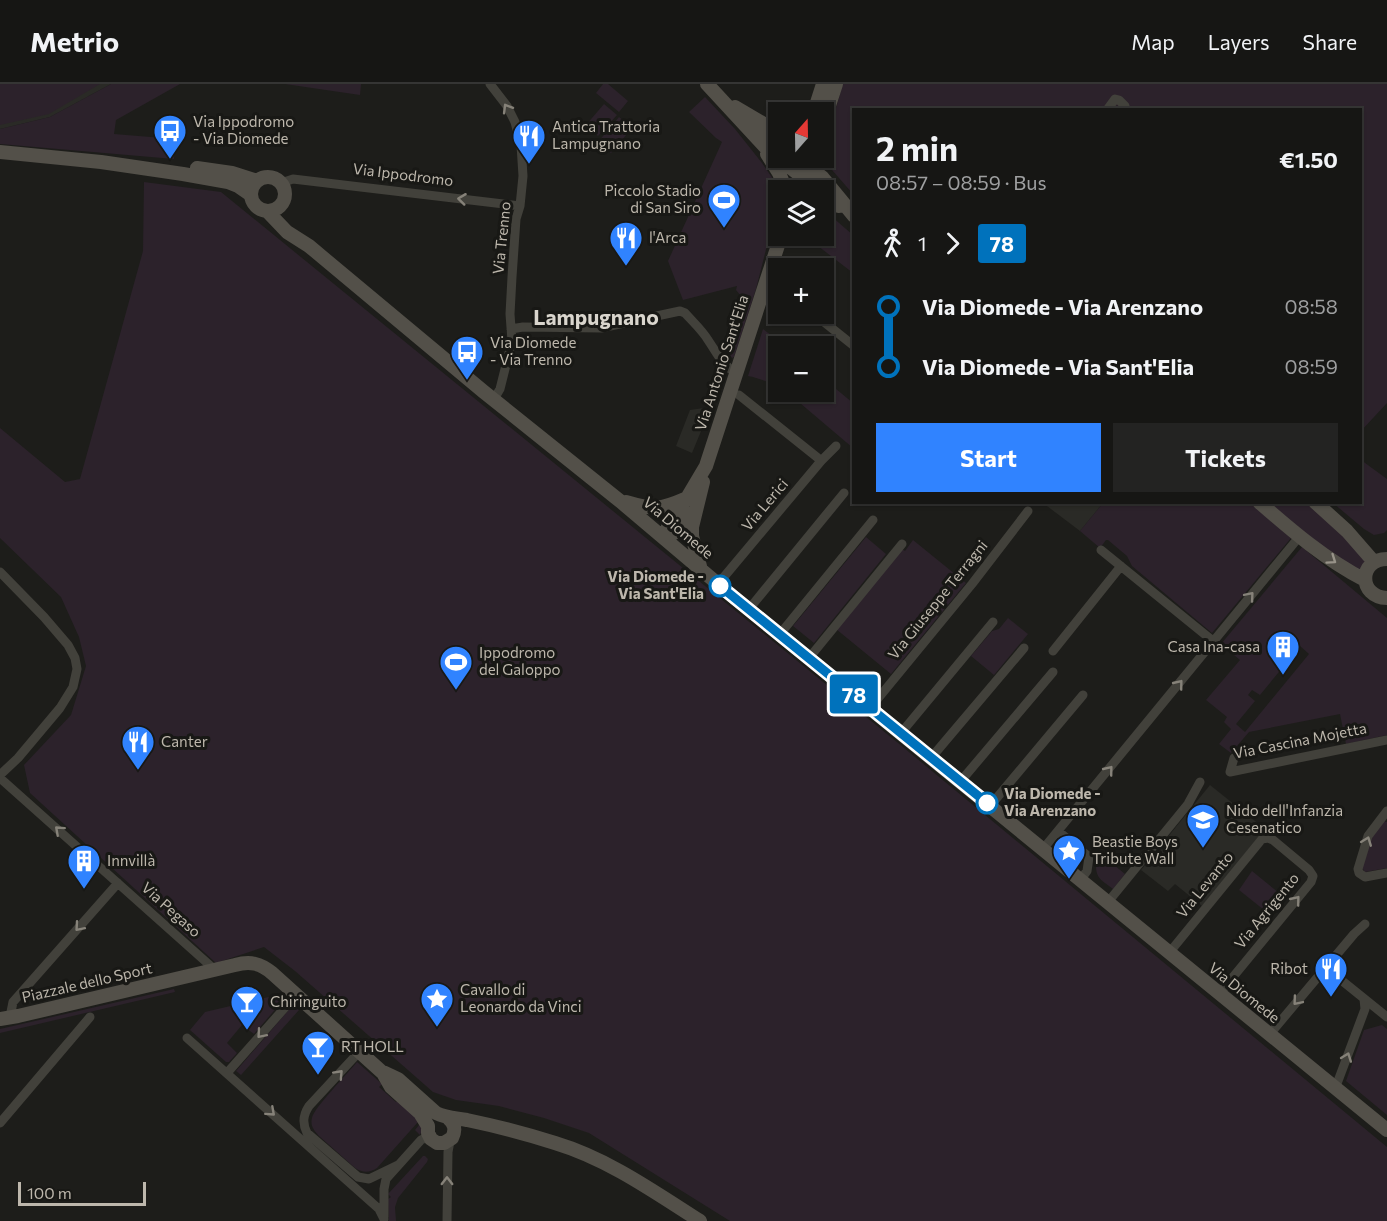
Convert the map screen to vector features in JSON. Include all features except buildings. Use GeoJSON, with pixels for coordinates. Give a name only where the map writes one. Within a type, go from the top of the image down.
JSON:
{"type":"FeatureCollection","features":[{"type":"Feature","properties":{"kind":"street","name":"Via Trenno"},"geometry":{"type":"LineString","coordinates":[[490,84],[510,111],[521,145],[523,176],[520,206],[516,216],[510,314],[512,341],[503,380],[494,399]]}},
{"type":"Feature","properties":{"kind":"street"},"geometry":{"type":"LineString","coordinates":[[706,84],[758,140],[781,180]]}},
{"type":"Feature","properties":{"kind":"street"},"geometry":{"type":"LineString","coordinates":[[816,102],[827,85]]}},
{"type":"Feature","properties":{"kind":"street"},"geometry":{"type":"LineString","coordinates":[[819,102],[827,85]]}},
{"type":"Feature","properties":{"kind":"street"},"geometry":{"type":"LineString","coordinates":[[826,102],[827,85]]}},
{"type":"Feature","properties":{"kind":"street"},"geometry":{"type":"LineString","coordinates":[[720,99],[768,125]]}},
{"type":"Feature","properties":{"kind":"street"},"geometry":{"type":"LineString","coordinates":[[1108,108],[1115,99],[1119,100],[1126,108]]}},
{"type":"Feature","properties":{"kind":"street"},"geometry":{"type":"LineString","coordinates":[[731,110],[768,137]]}},
{"type":"Feature","properties":{"kind":"street"},"geometry":{"type":"LineString","coordinates":[[758,140],[768,145]]}},
{"type":"Feature","properties":{"kind":"street"},"geometry":{"type":"LineString","coordinates":[[0,152],[152,169],[228,182],[251,195]]}},
{"type":"Feature","properties":{"kind":"street"},"geometry":{"type":"LineString","coordinates":[[152,169],[200,168],[232,173],[257,181]]}},
{"type":"Feature","properties":{"kind":"street"},"geometry":{"type":"LineString","coordinates":[[809,168],[832,188],[852,214]]}},
{"type":"Feature","properties":{"kind":"street"},"geometry":{"type":"LineString","coordinates":[[270,177],[281,183],[285,188],[284,201],[274,209],[256,207],[251,195],[252,187],[257,181],[270,177]]}},
{"type":"Feature","properties":{"kind":"street","name":"Via Ippodromo"},"geometry":{"type":"LineString","coordinates":[[281,183],[293,179],[520,206]]}},
{"type":"Feature","properties":{"kind":"street"},"geometry":{"type":"LineString","coordinates":[[834,202],[852,216]]}},
{"type":"Feature","properties":{"kind":"street"},"geometry":{"type":"LineString","coordinates":[[834,205],[839,206]]}},
{"type":"Feature","properties":{"kind":"street","name":"Via Diomede"},"geometry":{"type":"LineString","coordinates":[[274,209],[309,246],[718,584],[1387,1130]]}},
{"type":"Feature","properties":{"kind":"street","name":"Via Antonio Sant'Elia"},"geometry":{"type":"LineString","coordinates":[[692,501],[768,293]]}},
{"type":"Feature","properties":{"kind":"street"},"geometry":{"type":"LineString","coordinates":[[511,329],[523,327],[602,328],[680,311],[685,313],[708,338],[721,362],[729,370],[737,373]]}},
{"type":"Feature","properties":{"kind":"street"},"geometry":{"type":"LineString","coordinates":[[826,324],[852,344]]}},
{"type":"Feature","properties":{"kind":"street"},"geometry":{"type":"LineString","coordinates":[[739,395],[818,458]]}},
{"type":"Feature","properties":{"kind":"street","name":"Via Lerici"},"geometry":{"type":"LineString","coordinates":[[718,584],[836,446]]}},
{"type":"Feature","properties":{"kind":"street"},"geometry":{"type":"LineString","coordinates":[[749,609],[844,493]]}},
{"type":"Feature","properties":{"kind":"street"},"geometry":{"type":"LineString","coordinates":[[620,501],[643,507],[659,508],[692,501]]}},
{"type":"Feature","properties":{"kind":"street"},"geometry":{"type":"LineString","coordinates":[[664,538],[681,529],[690,518],[692,501]]}},
{"type":"Feature","properties":{"kind":"street"},"geometry":{"type":"LineString","coordinates":[[692,501],[692,536],[701,570]]}},
{"type":"Feature","properties":{"kind":"street"},"geometry":{"type":"LineString","coordinates":[[1261,504],[1299,537],[1347,571],[1365,580]]}},
{"type":"Feature","properties":{"kind":"street"},"geometry":{"type":"LineString","coordinates":[[1317,504],[1347,531],[1368,556],[1382,557]]}},
{"type":"Feature","properties":{"kind":"street","name":"Via Giuseppe Terragni"},"geometry":{"type":"LineString","coordinates":[[870,707],[972,584],[1028,511]]}},
{"type":"Feature","properties":{"kind":"street"},"geometry":{"type":"LineString","coordinates":[[780,634],[873,520]]}},
{"type":"Feature","properties":{"kind":"street"},"geometry":{"type":"LineString","coordinates":[[1043,849],[1299,537]]}},
{"type":"Feature","properties":{"kind":"street"},"geometry":{"type":"LineString","coordinates":[[809,658],[902,544]]}},
{"type":"Feature","properties":{"kind":"street"},"geometry":{"type":"LineString","coordinates":[[1101,550],[1213,641]]}},
{"type":"Feature","properties":{"kind":"street"},"geometry":{"type":"LineString","coordinates":[[1382,557],[1367,570],[1365,580],[1371,592],[1385,599]]}},
{"type":"Feature","properties":{"kind":"street"},"geometry":{"type":"LineString","coordinates":[[1053,651],[1121,566]]}},
{"type":"Feature","properties":{"kind":"street"},"geometry":{"type":"LineString","coordinates":[[0,572],[68,645],[75,658],[77,669],[73,687],[60,708],[0,776]]}},
{"type":"Feature","properties":{"kind":"street"},"geometry":{"type":"LineString","coordinates":[[901,733],[993,622]]}},
{"type":"Feature","properties":{"kind":"street"},"geometry":{"type":"LineString","coordinates":[[931,758],[1024,648]]}},
{"type":"Feature","properties":{"kind":"street"},"geometry":{"type":"LineString","coordinates":[[960,782],[1053,672]]}},
{"type":"Feature","properties":{"kind":"street"},"geometry":{"type":"LineString","coordinates":[[990,806],[1083,695]]}},
{"type":"Feature","properties":{"kind":"street","name":"Via Cascina Mojetta"},"geometry":{"type":"LineString","coordinates":[[1234,758],[1230,772],[1387,740]]}},
{"type":"Feature","properties":{"kind":"street","name":"Via Pegaso"},"geometry":{"type":"LineString","coordinates":[[0,776],[214,969]]}},
{"type":"Feature","properties":{"kind":"street"},"geometry":{"type":"LineString","coordinates":[[1108,902],[1188,804],[1200,782]]}},
{"type":"Feature","properties":{"kind":"street"},"geometry":{"type":"LineString","coordinates":[[1387,811],[1368,836],[1358,865],[1361,875],[1369,877],[1387,873]]}},
{"type":"Feature","properties":{"kind":"street"},"geometry":{"type":"LineString","coordinates":[[1058,831],[1089,857],[1087,871],[1081,879]]}},
{"type":"Feature","properties":{"kind":"street","name":"Via Agrigento"},"geometry":{"type":"LineString","coordinates":[[1219,994],[1312,880],[1309,870],[1273,840],[1264,838]]}},
{"type":"Feature","properties":{"kind":"street","name":"Via Levanto"},"geometry":{"type":"LineString","coordinates":[[1169,953],[1264,838]]}},
{"type":"Feature","properties":{"kind":"street","name":"Piazzale dello Sport"},"geometry":{"type":"LineString","coordinates":[[5,1018],[13,1002],[118,883]]}},
{"type":"Feature","properties":{"kind":"street"},"geometry":{"type":"LineString","coordinates":[[1269,1035],[1365,924]]}},
{"type":"Feature","properties":{"kind":"street","name":"Piazzale dello Sport"},"geometry":{"type":"LineString","coordinates":[[5,1018],[240,963],[256,963],[269,970],[381,1071],[398,1079],[436,1113],[445,1117]]}},
{"type":"Feature","properties":{"kind":"street"},"geometry":{"type":"LineString","coordinates":[[1325,968],[1387,1017]]}},
{"type":"Feature","properties":{"kind":"street"},"geometry":{"type":"LineString","coordinates":[[227,1073],[296,995]]}},
{"type":"Feature","properties":{"kind":"street"},"geometry":{"type":"LineString","coordinates":[[1335,1089],[1365,1009],[1364,999]]}},
{"type":"Feature","properties":{"kind":"street"},"geometry":{"type":"LineString","coordinates":[[1359,1024],[1370,1016],[1387,1017]]}},
{"type":"Feature","properties":{"kind":"street"},"geometry":{"type":"LineString","coordinates":[[0,1123],[90,1017]]}},
{"type":"Feature","properties":{"kind":"street"},"geometry":{"type":"LineString","coordinates":[[187,1038],[379,1209],[385,1220]]}},
{"type":"Feature","properties":{"kind":"street"},"geometry":{"type":"LineString","coordinates":[[359,1052],[309,1106],[304,1117],[304,1128],[358,1177],[369,1179],[398,1165]]}},
{"type":"Feature","properties":{"kind":"street","name":"Piazzale dello Sport"},"geometry":{"type":"LineString","coordinates":[[381,1071],[391,1087],[420,1113],[429,1131]]}},
{"type":"Feature","properties":{"kind":"street"},"geometry":{"type":"LineString","coordinates":[[385,1220],[384,1184],[387,1177],[429,1131],[434,1118],[445,1117],[495,1126],[553,1142],[590,1156],[632,1178],[700,1221]]}},
{"type":"Feature","properties":{"kind":"street"},"geometry":{"type":"LineString","coordinates":[[445,1117],[454,1126],[448,1152],[447,1221]]}},
{"type":"Feature","properties":{"kind":"street"},"geometry":{"type":"LineString","coordinates":[[429,1131],[432,1140],[445,1143],[477,1127],[495,1126]]}},
{"type":"Feature","properties":{"kind":"shaded area"},"geometry":{"type":"Polygon","coordinates":[[[0,84],[111,84],[50,117],[0,129],[0,84]]]}},
{"type":"Feature","properties":{"kind":"shaded area"},"geometry":{"type":"Polygon","coordinates":[[[0,84],[100,84],[49,114],[0,125],[0,84]]]}},
{"type":"Feature","properties":{"kind":"shaded area"},"geometry":{"type":"Polygon","coordinates":[[[111,84],[180,84],[116,120],[114,134],[175,139],[174,159],[0,144],[0,129],[50,117],[111,84]]]}},
{"type":"Feature","properties":{"kind":"shaded area"},"geometry":{"type":"Polygon","coordinates":[[[285,84],[361,84],[360,95],[285,84]]]}},
{"type":"Feature","properties":{"kind":"shaded area"},"geometry":{"type":"Polygon","coordinates":[[[603,84],[608,84],[628,101],[619,112],[596,93],[603,84]]]}},
{"type":"Feature","properties":{"kind":"shaded area"},"geometry":{"type":"Polygon","coordinates":[[[843,84],[1387,84],[1387,403],[1362,430],[1362,108],[906,108],[903,106],[901,108],[852,108],[852,193],[830,168],[834,168],[834,114],[843,84]]]}},
{"type":"Feature","properties":{"kind":"shaded area","name":"Piccolo Stadio di San Siro"},"geometry":{"type":"Polygon","coordinates":[[[705,97],[735,129],[774,180],[768,180],[768,242],[756,289],[732,358],[724,352],[741,296],[736,290],[737,286],[683,300],[668,261],[722,142],[689,112],[705,97]]]}},
{"type":"Feature","properties":{"kind":"shaded area"},"geometry":{"type":"Polygon","coordinates":[[[604,104],[617,115],[598,136],[586,125],[604,104]]]}},
{"type":"Feature","properties":{"kind":"shaded area"},"geometry":{"type":"Polygon","coordinates":[[[619,117],[632,128],[611,153],[598,142],[619,117]]]}},
{"type":"Feature","properties":{"kind":"shaded area","name":"Ippodromo del Galoppo"},"geometry":{"type":"Polygon","coordinates":[[[144,182],[221,192],[898,743],[1387,1147],[1387,1221],[730,1221],[589,1133],[499,1106],[456,1100],[433,1092],[295,971],[264,947],[216,963],[30,793],[24,765],[71,715],[86,666],[79,637],[61,597],[0,538],[0,428],[65,482],[80,479],[143,251],[144,182]]]}},
{"type":"Feature","properties":{"kind":"shaded area"},"geometry":{"type":"Polygon","coordinates":[[[834,219],[852,234],[852,272],[818,246],[834,246],[834,219]]]}},
{"type":"Feature","properties":{"kind":"shaded area"},"geometry":{"type":"Polygon","coordinates":[[[763,329],[772,336],[768,336],[768,382],[748,376],[763,329]]]}},
{"type":"Feature","properties":{"kind":"shaded area"},"geometry":{"type":"Polygon","coordinates":[[[834,387],[852,402],[852,447],[799,402],[834,402],[834,387]]]}},
{"type":"Feature","properties":{"kind":"shaded area"},"geometry":{"type":"Polygon","coordinates":[[[711,407],[692,453],[676,446],[690,410],[711,407]]]}},
{"type":"Feature","properties":{"kind":"shaded area"},"geometry":{"type":"Polygon","coordinates":[[[1362,461],[1387,479],[1387,530],[1374,535],[1334,504],[1362,504],[1362,461]]]}},
{"type":"Feature","properties":{"kind":"shaded area"},"geometry":{"type":"Polygon","coordinates":[[[1044,504],[1102,504],[1080,531],[1044,504]]]}},
{"type":"Feature","properties":{"kind":"shaded area"},"geometry":{"type":"Polygon","coordinates":[[[1102,504],[1251,504],[1291,538],[1212,633],[1132,566],[1127,556],[1108,540],[1100,548],[1080,531],[1102,504]]]}},
{"type":"Feature","properties":{"kind":"shaded area"},"geometry":{"type":"Polygon","coordinates":[[[1271,504],[1308,504],[1339,529],[1366,561],[1361,573],[1334,557],[1271,504]]]}},
{"type":"Feature","properties":{"kind":"shaded area"},"geometry":{"type":"Polygon","coordinates":[[[866,537],[886,554],[814,643],[793,626],[866,537]]]}},
{"type":"Feature","properties":{"kind":"shaded area"},"geometry":{"type":"Polygon","coordinates":[[[913,540],[966,583],[891,674],[836,629],[902,549],[905,551],[913,540]]]}},
{"type":"Feature","properties":{"kind":"shaded area"},"geometry":{"type":"Polygon","coordinates":[[[1302,547],[1387,618],[1387,735],[1346,744],[1340,714],[1249,732],[1231,753],[1219,744],[1231,729],[1224,722],[1227,717],[1206,700],[1240,660],[1221,644],[1302,547]],[[1287,644],[1284,650],[1292,656],[1260,695],[1252,690],[1248,695],[1255,701],[1236,724],[1245,732],[1309,654],[1300,646],[1296,651],[1287,644]]]}},
{"type":"Feature","properties":{"kind":"shaded area"},"geometry":{"type":"Polygon","coordinates":[[[1008,618],[1028,634],[994,675],[971,656],[992,631],[999,629],[1008,618]]]}},
{"type":"Feature","properties":{"kind":"shaded area","name":"Nido dell'Infanzia Cesenatico"},"geometry":{"type":"Polygon","coordinates":[[[1210,785],[1265,829],[1202,906],[1175,884],[1168,891],[1141,870],[1210,785]]]}},
{"type":"Feature","properties":{"kind":"shaded area"},"geometry":{"type":"Polygon","coordinates":[[[1383,821],[1387,822],[1387,868],[1365,872],[1362,868],[1371,839],[1383,821]]]}},
{"type":"Feature","properties":{"kind":"shaded area"},"geometry":{"type":"Polygon","coordinates":[[[1103,856],[1125,874],[1113,889],[1097,874],[1096,866],[1103,856]]]}},
{"type":"Feature","properties":{"kind":"shaded area"},"geometry":{"type":"Polygon","coordinates":[[[1252,871],[1284,897],[1269,914],[1239,890],[1252,871]]]}},
{"type":"Feature","properties":{"kind":"shaded area"},"geometry":{"type":"Polygon","coordinates":[[[174,989],[175,992],[0,1033],[0,1029],[174,989]]]}},
{"type":"Feature","properties":{"kind":"shaded area"},"geometry":{"type":"Polygon","coordinates":[[[281,994],[285,998],[254,1034],[242,1025],[227,1043],[237,1053],[229,1062],[226,1062],[190,1030],[205,1012],[281,994]]]}},
{"type":"Feature","properties":{"kind":"shaded area"},"geometry":{"type":"Polygon","coordinates":[[[293,1005],[299,1010],[241,1075],[236,1071],[293,1005]]]}},
{"type":"Feature","properties":{"kind":"shaded area"},"geometry":{"type":"Polygon","coordinates":[[[1382,1025],[1387,1029],[1387,1115],[1346,1081],[1364,1030],[1382,1025]]]}},
{"type":"Feature","properties":{"kind":"shaded area"},"geometry":{"type":"Polygon","coordinates":[[[357,1062],[382,1084],[379,1087],[396,1102],[399,1099],[418,1116],[422,1130],[420,1135],[415,1130],[419,1125],[418,1122],[377,1168],[369,1172],[355,1168],[319,1136],[312,1123],[318,1107],[357,1062]]]}},
{"type":"Feature","properties":{"kind":"shaded area"},"geometry":{"type":"Polygon","coordinates":[[[423,1156],[428,1159],[427,1162],[398,1198],[395,1207],[396,1221],[389,1221],[388,1199],[391,1197],[388,1194],[423,1156]]]}},
{"type":"Feature","properties":{"kind":"bus line","name":"78"},"geometry":{"type":"LineString","coordinates":[[720,586],[987,803]]}},
{"type":"Feature","properties":{"kind":"place","name":"Via Ippodromo - Via Diomede"},"geometry":{"type":"Point","coordinates":[170,160]}},
{"type":"Feature","properties":{"kind":"place","name":"Antica Trattoria Lampugnano"},"geometry":{"type":"Point","coordinates":[529,165]}},
{"type":"Feature","properties":{"kind":"place","name":"Piccolo Stadio di San Siro"},"geometry":{"type":"Point","coordinates":[724,229]}},
{"type":"Feature","properties":{"kind":"place","name":"l'Arca"},"geometry":{"type":"Point","coordinates":[626,267]}},
{"type":"Feature","properties":{"kind":"place","name":"Via Diomede - Via Trenno"},"geometry":{"type":"Point","coordinates":[467,381]}},
{"type":"Feature","properties":{"kind":"place","name":"Via Diomede - Via Sant'Elia"},"geometry":{"type":"Point","coordinates":[720,586]}},
{"type":"Feature","properties":{"kind":"place","name":"Casa Ina-casa"},"geometry":{"type":"Point","coordinates":[1283,676]}},
{"type":"Feature","properties":{"kind":"place","name":"Ippodromo del Galoppo"},"geometry":{"type":"Point","coordinates":[456,691]}},
{"type":"Feature","properties":{"kind":"place","name":"Canter"},"geometry":{"type":"Point","coordinates":[138,771]}},
{"type":"Feature","properties":{"kind":"place","name":"Via Diomede - Via Arenzano"},"geometry":{"type":"Point","coordinates":[987,803]}},
{"type":"Feature","properties":{"kind":"place","name":"Nido dell'Infanzia Cesenatico"},"geometry":{"type":"Point","coordinates":[1203,849]}},
{"type":"Feature","properties":{"kind":"place","name":"Beastie Boys Tribute Wall"},"geometry":{"type":"Point","coordinates":[1069,880]}},
{"type":"Feature","properties":{"kind":"place","name":"Innvillà"},"geometry":{"type":"Point","coordinates":[84,890]}},
{"type":"Feature","properties":{"kind":"place","name":"Ribot"},"geometry":{"type":"Point","coordinates":[1331,998]}},
{"type":"Feature","properties":{"kind":"place","name":"Cavallo di Leonardo da Vinci"},"geometry":{"type":"Point","coordinates":[437,1028]}},
{"type":"Feature","properties":{"kind":"place","name":"Chiringuito"},"geometry":{"type":"Point","coordinates":[247,1031]}},
{"type":"Feature","properties":{"kind":"place","name":"RT HOLL"},"geometry":{"type":"Point","coordinates":[318,1076]}},
{"type":"Feature","properties":{"kind":"district","name":"Lampugnano"},"geometry":{"type":"Point","coordinates":[596,318]}}]}
